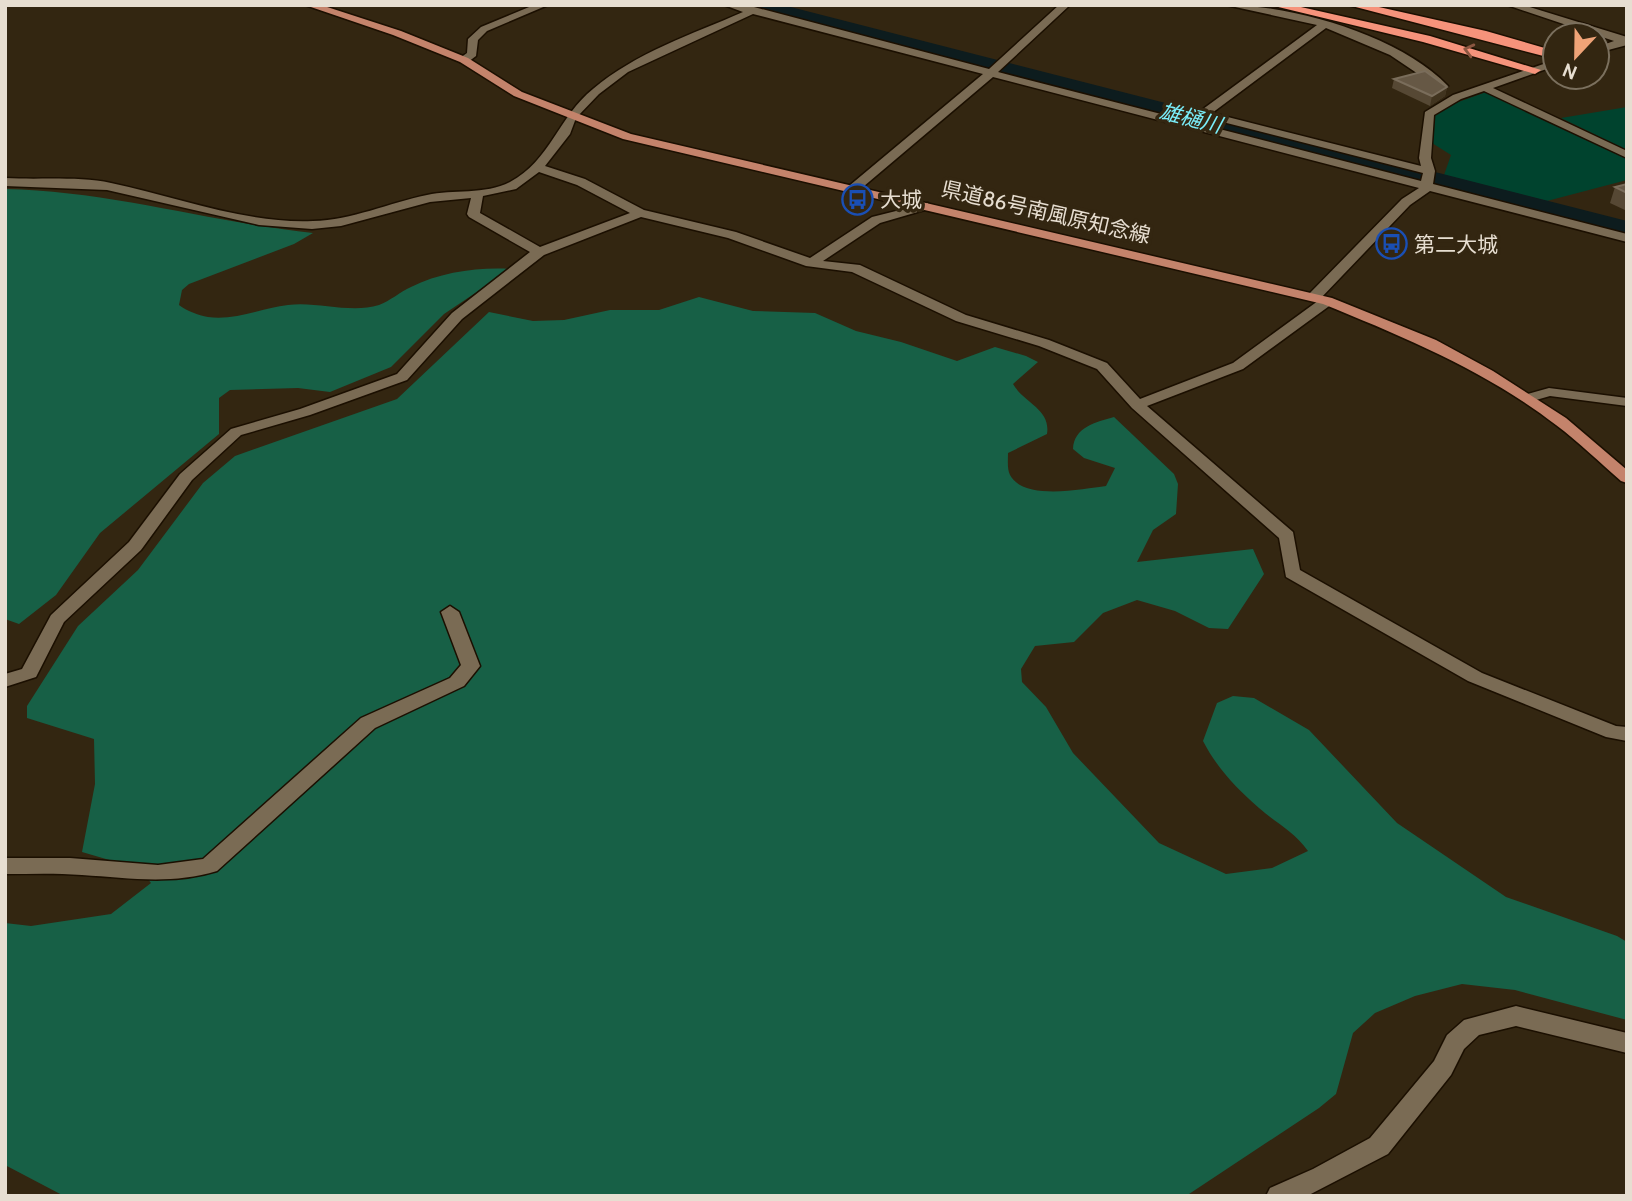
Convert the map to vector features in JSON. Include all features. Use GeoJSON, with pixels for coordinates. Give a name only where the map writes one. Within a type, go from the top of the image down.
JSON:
{"type":"FeatureCollection","features":[{"type":"Feature","properties":{"kind":"highway"},"geometry":{"type":"LineString","coordinates":[[1276,5],[1426,39],[1535,70]]}},
{"type":"Feature","properties":{"kind":"highway"},"geometry":{"type":"LineString","coordinates":[[1354,5],[1486,35],[1541,51]]}},
{"type":"Feature","properties":{"kind":"main road","name":"県道86号南風原知念線"},"geometry":{"type":"LineString","coordinates":[[310,5],[397,33],[464,60],[518,93],[571,117],[627,137],[1320,299],[1431,342],[1529,398],[1593,446],[1627,478]]}},
{"type":"Feature","properties":{"kind":"street"},"geometry":{"type":"LineString","coordinates":[[464,60],[472,54],[473,39],[484,29],[543,5]]}},
{"type":"Feature","properties":{"kind":"street"},"geometry":{"type":"LineString","coordinates":[[730,5],[1428,180]]}},
{"type":"Feature","properties":{"kind":"street"},"geometry":{"type":"LineString","coordinates":[[5,182],[107,186],[259,221],[312,225],[341,222],[429,198],[478,194],[512,186],[538,168],[564,134],[571,117],[596,92],[624,70],[765,5]]}},
{"type":"Feature","properties":{"kind":"street"},"geometry":{"type":"LineString","coordinates":[[853,189],[995,70],[1065,5]]}},
{"type":"Feature","properties":{"kind":"street"},"geometry":{"type":"LineString","coordinates":[[1231,5],[1326,23],[1380,45],[1418,65],[1457,97]]}},
{"type":"Feature","properties":{"kind":"street"},"geometry":{"type":"LineString","coordinates":[[1512,5],[1626,41]]}},
{"type":"Feature","properties":{"kind":"street"},"geometry":{"type":"LineString","coordinates":[[1326,23],[1203,114],[1627,238]]}},
{"type":"Feature","properties":{"kind":"street"},"geometry":{"type":"LineString","coordinates":[[1428,180],[1425,158],[1429,114],[1457,97],[1541,68]]}},
{"type":"Feature","properties":{"kind":"street"},"geometry":{"type":"LineString","coordinates":[[1485,88],[1627,155]]}},
{"type":"Feature","properties":{"kind":"street"},"geometry":{"type":"LineString","coordinates":[[538,168],[581,181],[639,213],[732,235],[811,263],[855,268],[961,318],[1044,343],[1102,366],[1137,405],[1287,536],[1292,573],[1475,677],[1614,732],[1627,734]]}},
{"type":"Feature","properties":{"kind":"street"},"geometry":{"type":"LineString","coordinates":[[1137,405],[1238,366],[1320,299],[1428,180]]}},
{"type":"Feature","properties":{"kind":"street"},"geometry":{"type":"LineString","coordinates":[[478,194],[473,214],[539,252]]}},
{"type":"Feature","properties":{"kind":"street"},"geometry":{"type":"LineString","coordinates":[[811,263],[876,220],[924,205]]}},
{"type":"Feature","properties":{"kind":"street"},"geometry":{"type":"LineString","coordinates":[[5,681],[29,673],[57,619],[135,546],[186,477],[236,432],[305,412],[402,377],[457,316],[539,252],[639,213]]}},
{"type":"Feature","properties":{"kind":"street"},"geometry":{"type":"LineString","coordinates":[[1529,398],[1549,393],[1627,402]]}},
{"type":"Feature","properties":{"kind":"street"},"geometry":{"type":"LineString","coordinates":[[5,866],[71,866],[165,875],[210,865],[368,723],[457,682],[471,666],[450,612]]}},
{"type":"Feature","properties":{"kind":"street"},"geometry":{"type":"LineString","coordinates":[[1279,1196],[1322,1177],[1379,1146],[1443,1068],[1455,1042],[1472,1027],[1516,1016],[1627,1043]]}},
{"type":"Feature","properties":{"kind":"green space"},"geometry":{"type":"Polygon","coordinates":[[[1486,92],[1627,159],[1627,180],[1547,201],[1444,175],[1451,155],[1432,143],[1435,115],[1450,105],[1486,92]]]}},
{"type":"Feature","properties":{"kind":"green space"},"geometry":{"type":"Polygon","coordinates":[[[1627,107],[1627,150],[1561,118],[1627,107]]]}},
{"type":"Feature","properties":{"kind":"green space"},"geometry":{"type":"Polygon","coordinates":[[[5,189],[83,195],[313,233],[294,244],[189,284],[182,290],[179,305],[208,317],[228,317],[299,304],[368,307],[379,305],[407,289],[447,274],[511,269],[444,314],[391,367],[330,392],[298,388],[230,390],[219,398],[219,434],[100,533],[56,595],[19,624],[5,619],[5,189]]]}},
{"type":"Feature","properties":{"kind":"green space"},"geometry":{"type":"Polygon","coordinates":[[[699,297],[753,311],[815,313],[856,331],[901,342],[957,361],[995,347],[1038,362],[1013,384],[1041,412],[1047,425],[1047,434],[1008,453],[1010,475],[1017,483],[1028,488],[1040,491],[1069,491],[1106,486],[1115,468],[1084,458],[1073,449],[1077,435],[1087,427],[1114,417],[1174,474],[1178,484],[1176,514],[1153,530],[1137,562],[1253,549],[1264,574],[1228,629],[1209,628],[1175,611],[1137,600],[1103,613],[1074,642],[1035,646],[1021,669],[1022,682],[1046,707],[1073,753],[1159,843],[1226,874],[1272,868],[1308,851],[1297,838],[1235,785],[1214,760],[1203,741],[1217,703],[1233,696],[1254,698],[1309,730],[1397,823],[1506,897],[1617,936],[1627,942],[1627,1020],[1515,990],[1462,984],[1415,996],[1375,1013],[1353,1033],[1336,1094],[1186,1196],[64,1196],[5,1165],[5,923],[31,926],[111,914],[151,883],[140,869],[82,852],[95,784],[94,739],[27,718],[27,706],[78,626],[138,570],[203,483],[235,456],[397,399],[489,312],[533,321],[564,320],[610,310],[659,310],[699,297]]]}},
{"type":"Feature","properties":{"kind":"building"},"geometry":{"type":"Polygon","coordinates":[[[1425,71],[1447,87],[1432,96],[1394,79],[1425,71]]]}},
{"type":"Feature","properties":{"kind":"building"},"geometry":{"type":"Polygon","coordinates":[[[1627,184],[1627,193],[1615,187],[1627,184]]]}},
{"type":"Feature","properties":{"kind":"waterway","name":"雄樋川"},"geometry":{"type":"LineString","coordinates":[[755,5],[1627,230]]}},
{"type":"Feature","properties":{"kind":"place","name":"大城"},"geometry":{"type":"Point","coordinates":[857,199]}},
{"type":"Feature","properties":{"kind":"place","name":"第二大城"},"geometry":{"type":"Point","coordinates":[1391,244]}}]}
